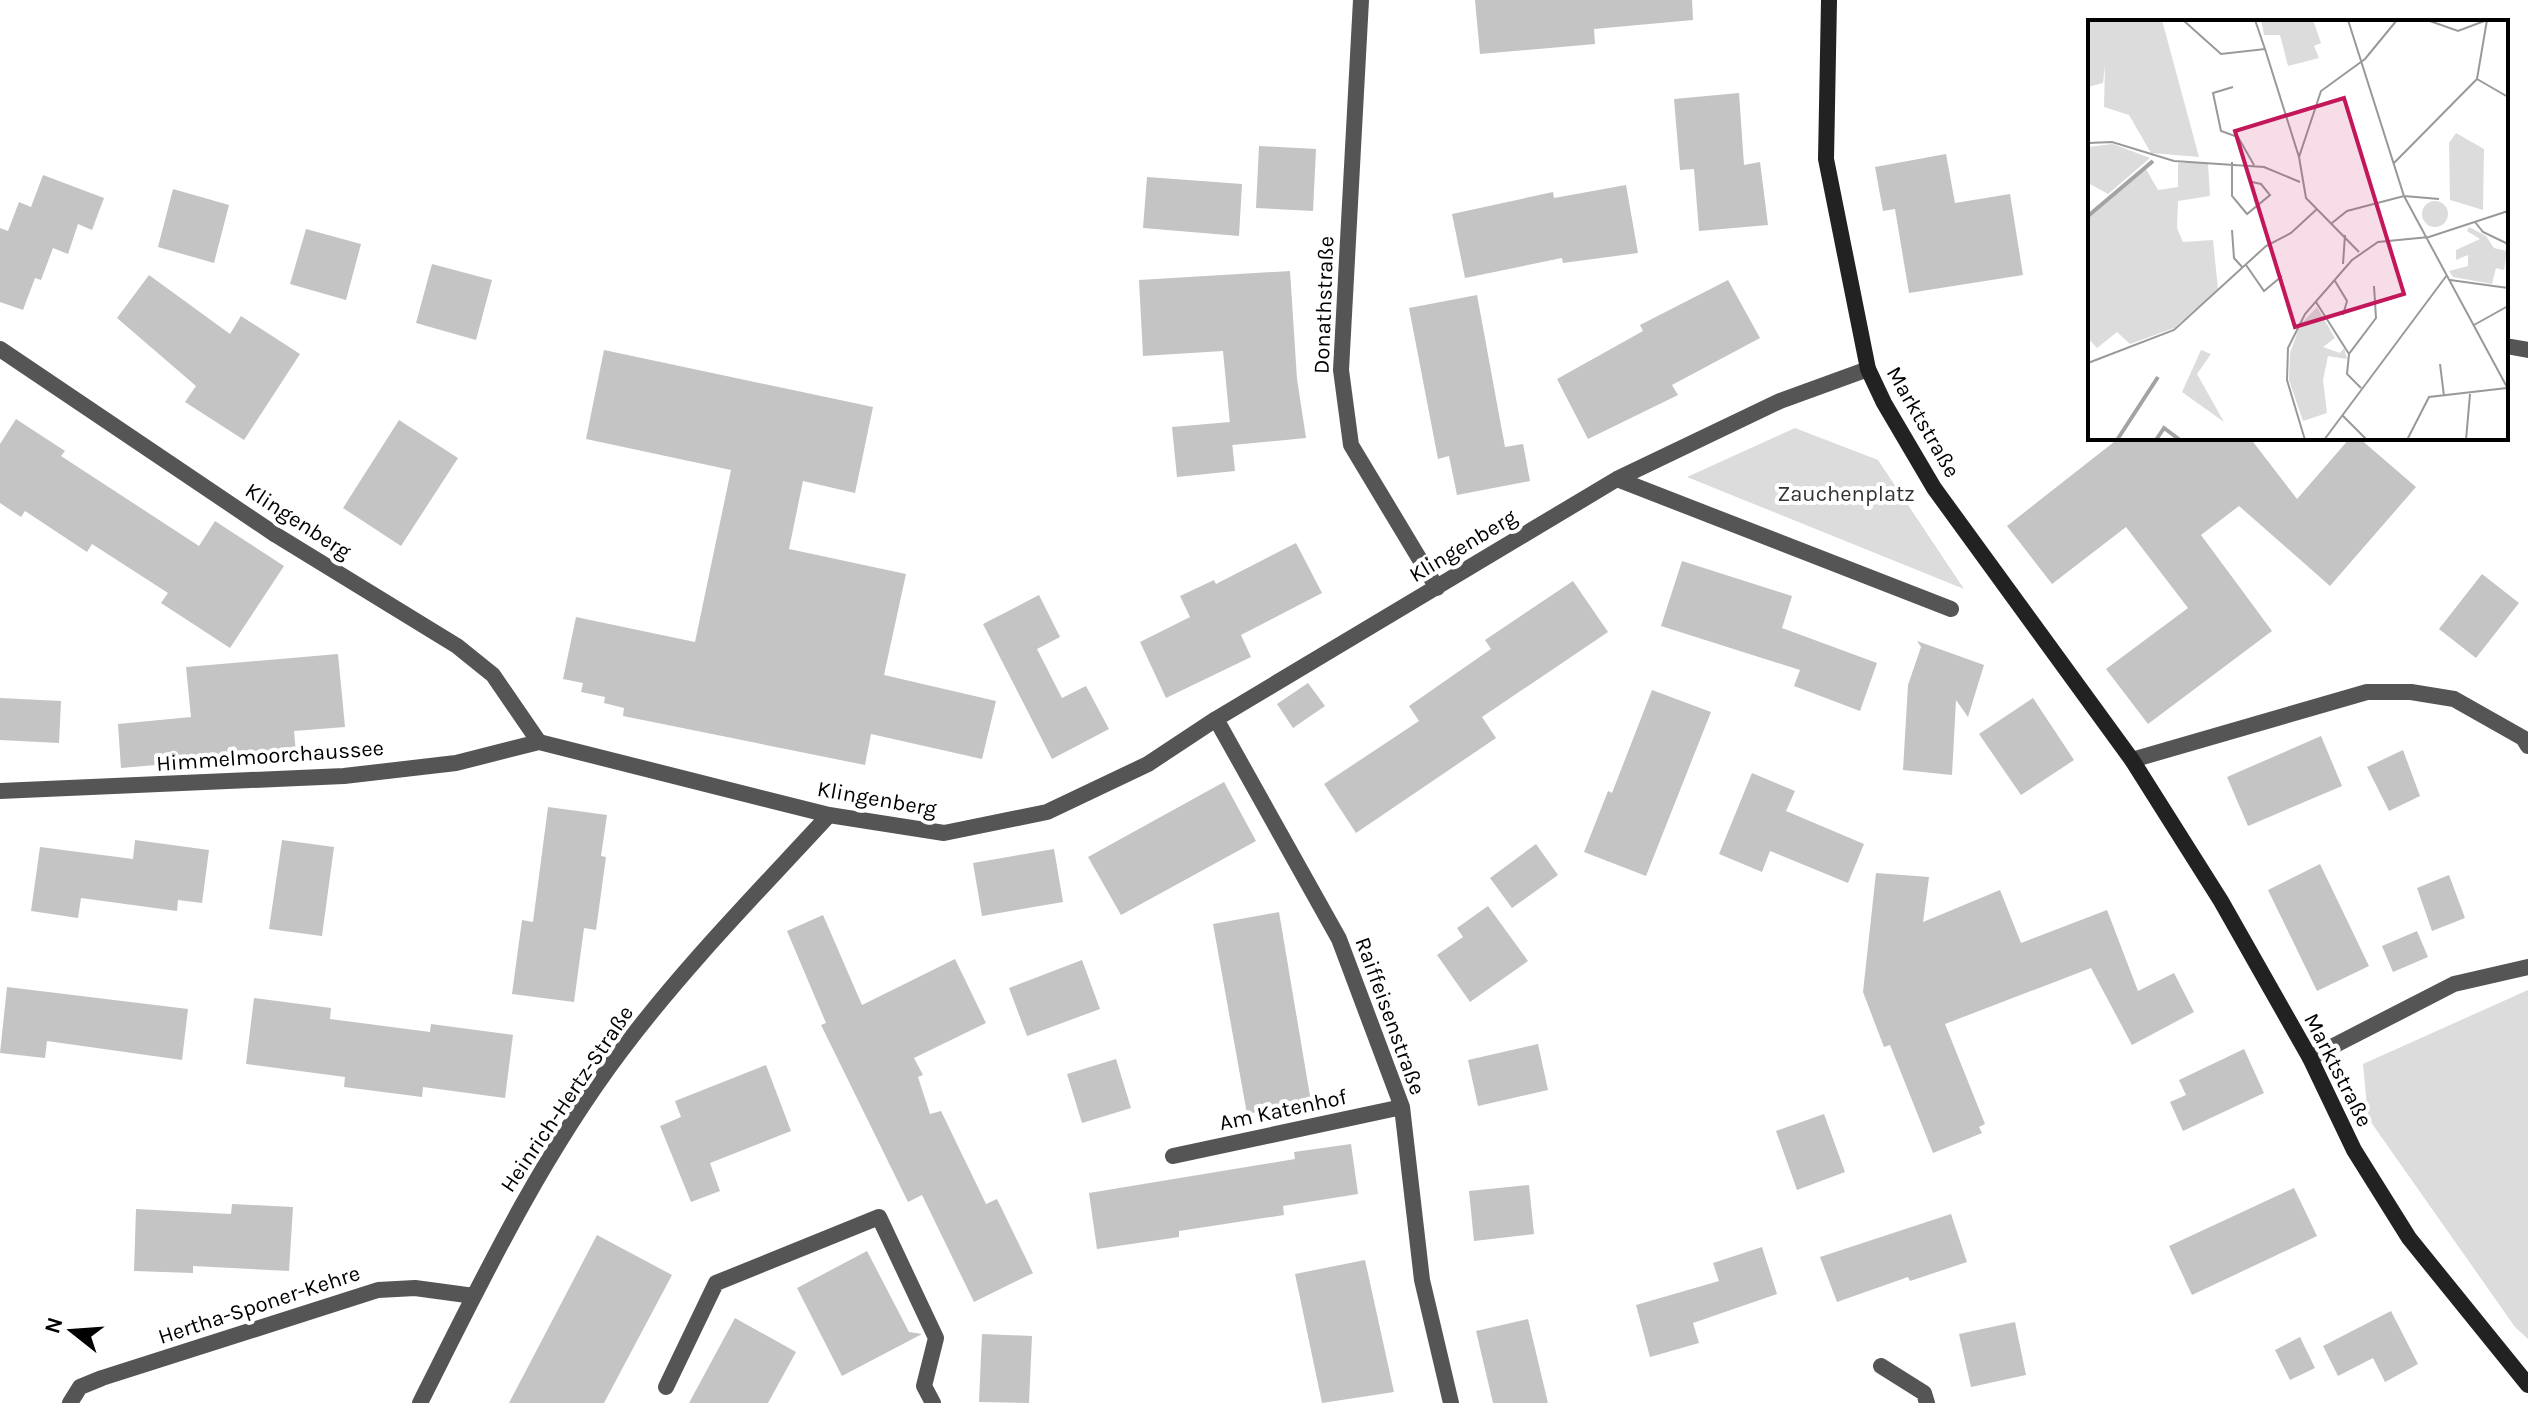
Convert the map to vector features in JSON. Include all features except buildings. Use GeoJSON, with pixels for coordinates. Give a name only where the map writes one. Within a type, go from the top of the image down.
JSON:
{"type":"FeatureCollection","features":[{"type":"Feature","properties":{"kind":"main road","name":"Marktstraße"},"geometry":{"type":"LineString","coordinates":[[1829,0],[1826,159],[1868,369],[1884,403],[1934,488],[2132,760],[2221,901],[2310,1058],[2354,1150],[2409,1238],[2528,1385]]}},
{"type":"Feature","properties":{"kind":"street","name":"Donathstraße"},"geometry":{"type":"LineString","coordinates":[[1361,0],[1341,370],[1351,445],[1437,588]]}},
{"type":"Feature","properties":{"kind":"street"},"geometry":{"type":"LineString","coordinates":[[2508,346],[2528,350]]}},
{"type":"Feature","properties":{"kind":"street","name":"Klingenberg"},"geometry":{"type":"LineString","coordinates":[[0,349],[276,535],[457,646],[493,675],[539,742],[829,815],[944,833],[1047,812],[1148,764],[1216,719],[1617,479],[1780,401],[1868,369]]}},
{"type":"Feature","properties":{"kind":"street"},"geometry":{"type":"LineString","coordinates":[[1617,479],[1951,609]]}},
{"type":"Feature","properties":{"kind":"street"},"geometry":{"type":"LineString","coordinates":[[2132,760],[2367,692],[2411,692],[2454,699],[2523,738],[2528,746]]}},
{"type":"Feature","properties":{"kind":"street","name":"Raiffeisenstraße"},"geometry":{"type":"LineString","coordinates":[[1216,719],[1339,939],[1402,1107],[1422,1280],[1451,1403]]}},
{"type":"Feature","properties":{"kind":"street","name":"Himmelmoorchaussee"},"geometry":{"type":"LineString","coordinates":[[0,791],[344,776],[456,763],[539,742]]}},
{"type":"Feature","properties":{"kind":"street","name":"Heinrich-Hertz-Straße"},"geometry":{"type":"LineString","coordinates":[[420,1403],[527,1193],[620,1052],[688,969],[829,815]]}},
{"type":"Feature","properties":{"kind":"street"},"geometry":{"type":"LineString","coordinates":[[2310,1058],[2454,984],[2528,967]]}},
{"type":"Feature","properties":{"kind":"street","name":"Am Katenhof"},"geometry":{"type":"LineString","coordinates":[[1173,1156],[1402,1107]]}},
{"type":"Feature","properties":{"kind":"street"},"geometry":{"type":"LineString","coordinates":[[666,1387],[716,1283],[879,1217],[936,1338],[924,1386],[933,1403]]}},
{"type":"Feature","properties":{"kind":"street","name":"Hertha-Sponer-Kehre"},"geometry":{"type":"LineString","coordinates":[[70,1403],[80,1387],[102,1378],[378,1290],[415,1288],[474,1296]]}},
{"type":"Feature","properties":{"kind":"street"},"geometry":{"type":"LineString","coordinates":[[1881,1366],[1924,1393],[1927,1403]]}},
{"type":"Feature","properties":{"kind":"green space","name":"Zauchenplatz"},"geometry":{"type":"Polygon","coordinates":[[[1795,428],[1878,460],[1964,589],[1687,477],[1795,428]]]}},
{"type":"Feature","properties":{"kind":"green space"},"geometry":{"type":"Polygon","coordinates":[[[2528,990],[2528,1339],[2515,1327],[2368,1118],[2363,1064],[2528,990]]]}}]}
